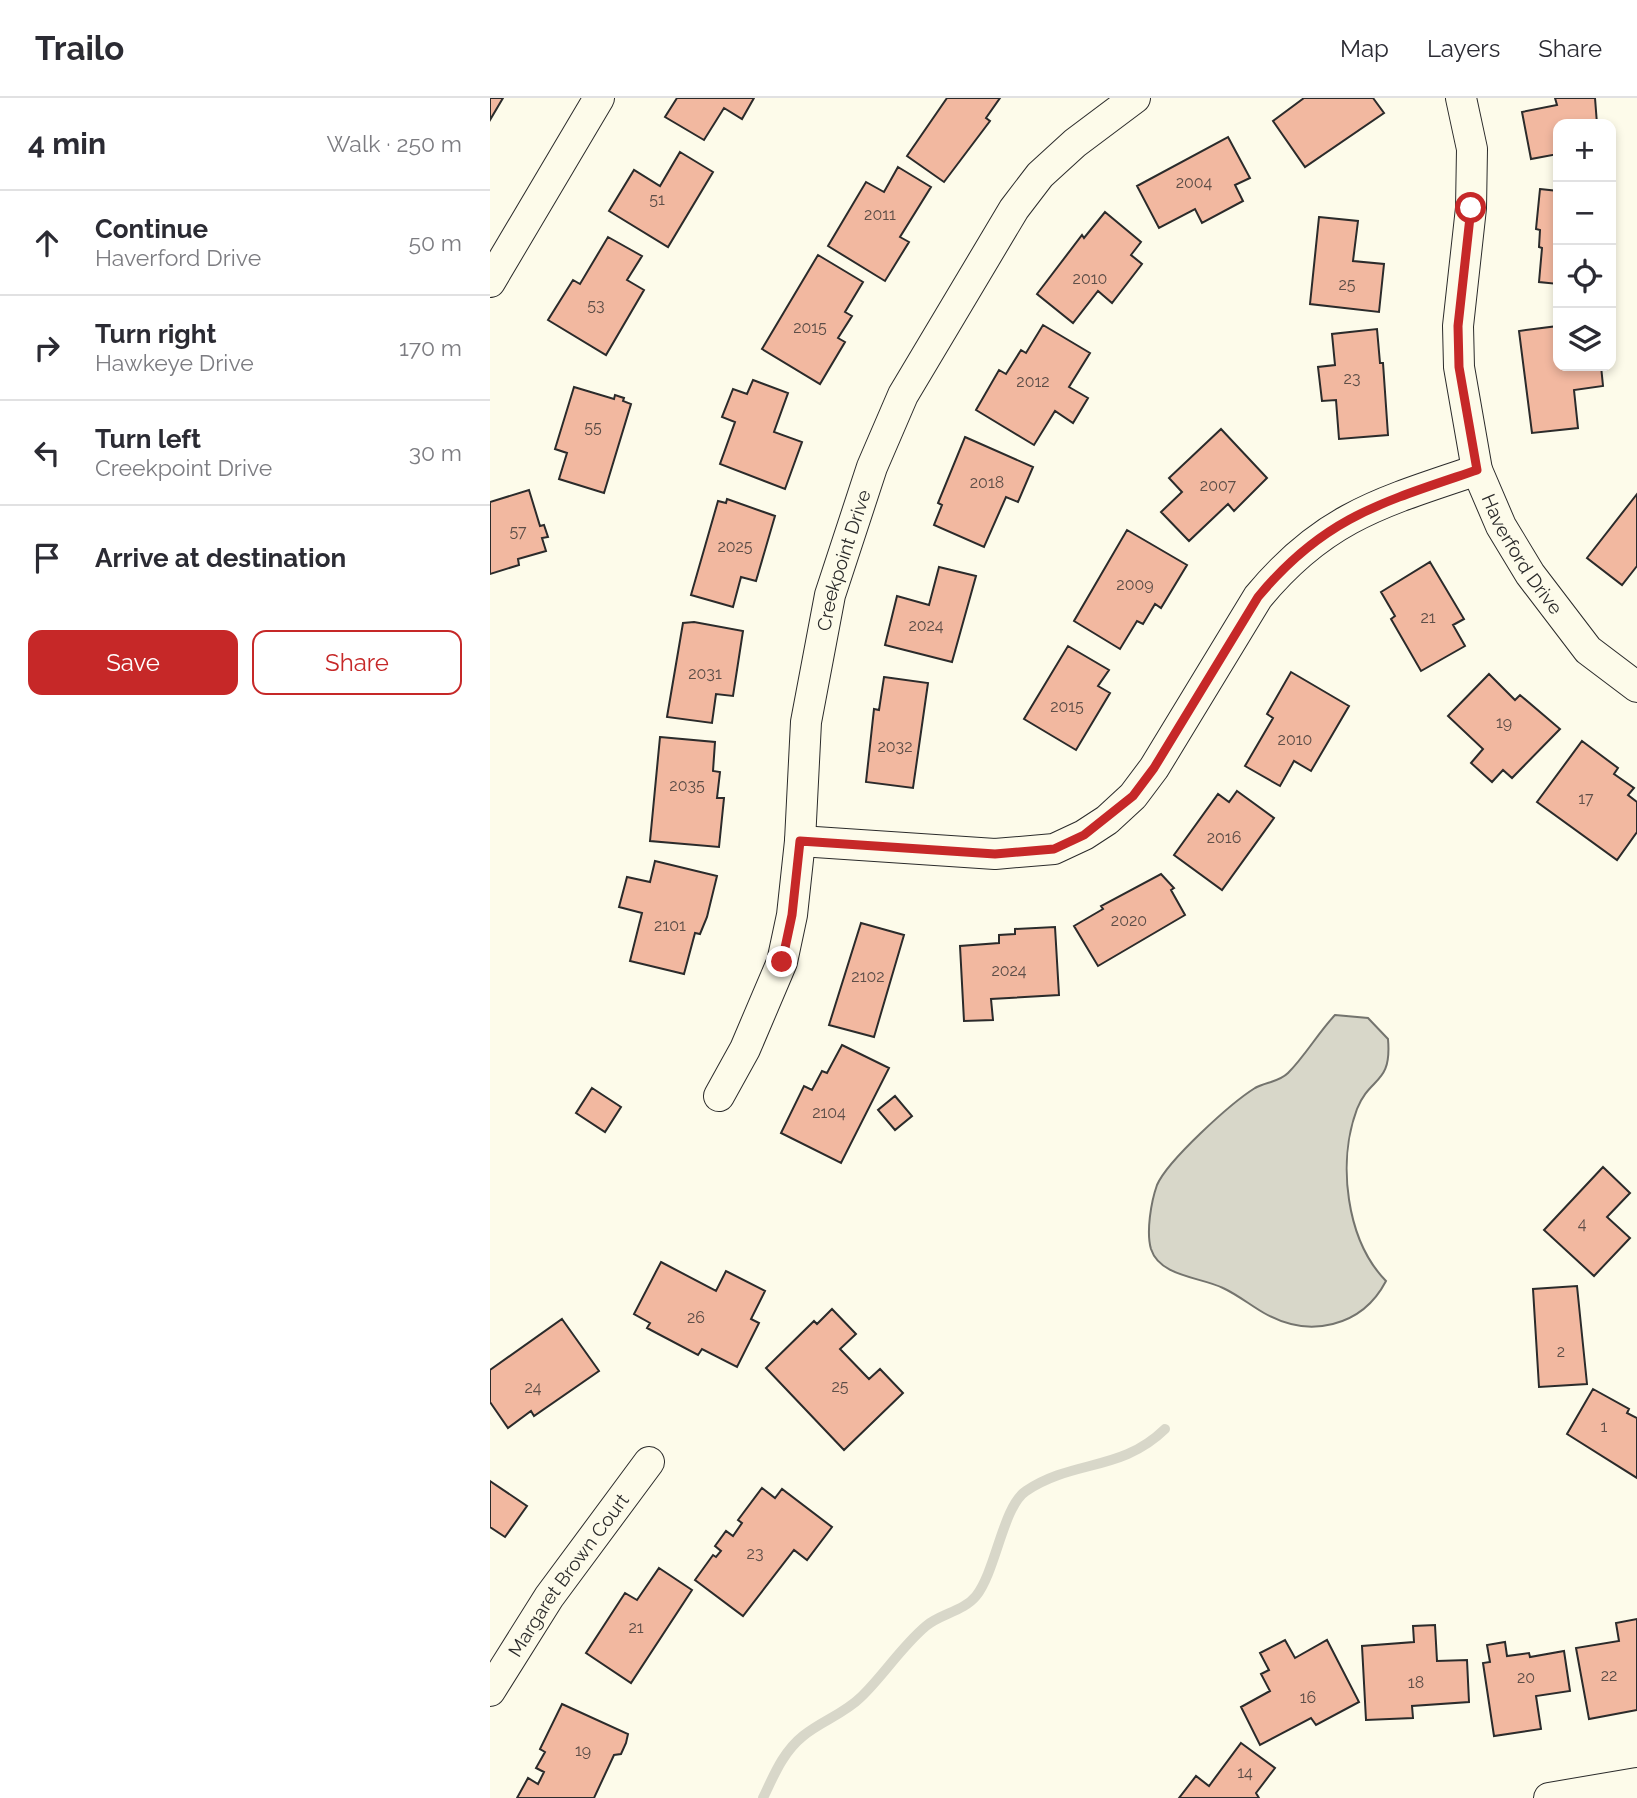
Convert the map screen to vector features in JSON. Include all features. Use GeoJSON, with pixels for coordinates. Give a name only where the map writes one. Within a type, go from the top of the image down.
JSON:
{"type":"FeatureCollection","features":[{"type":"Feature","properties":{"kind":"street"},"geometry":{"type":"LineString","coordinates":[[490,282],[598,98]]}},
{"type":"Feature","properties":{"kind":"street","name":"Creekpoint Drive"},"geometry":{"type":"LineString","coordinates":[[719,1096],[745,1049],[782,962],[792,915],[800,841],[806,722],[830,595],[847,535],[903,395],[986,253],[1040,175],[1084,135],[1135,98]]}},
{"type":"Feature","properties":{"kind":"street","name":"Haverford Drive"},"geometry":{"type":"LineString","coordinates":[[1461,98],[1472,149],[1471,208],[1458,326],[1459,367],[1477,470],[1501,526],[1530,574],[1588,650],[1637,687]]}},
{"type":"Feature","properties":{"kind":"street"},"geometry":{"type":"LineString","coordinates":[[800,841],[995,854],[1054,849],[1084,835],[1133,796],[1154,768],[1238,627],[1278,572],[1306,547],[1366,508],[1477,470]]}},
{"type":"Feature","properties":{"kind":"street","name":"Margaret Brown Court"},"geometry":{"type":"LineString","coordinates":[[490,1691],[549,1597],[649,1462]]}},
{"type":"Feature","properties":{"kind":"street"},"geometry":{"type":"LineString","coordinates":[[1549,1798],[1637,1783]]}},
{"type":"Feature","properties":{"kind":"shaded area"},"geometry":{"type":"Polygon","coordinates":[[[1335,1015],[1368,1018],[1388,1039],[1387,1065],[1362,1098],[1347,1152],[1349,1200],[1354,1223],[1372,1264],[1386,1281],[1376,1297],[1349,1318],[1333,1324],[1299,1325],[1281,1321],[1223,1288],[1182,1275],[1163,1265],[1151,1249],[1150,1217],[1157,1185],[1174,1161],[1244,1095],[1288,1073],[1335,1015]]]}},
{"type":"Feature","properties":{"kind":"building"},"geometry":{"type":"Polygon","coordinates":[[[490,98],[503,98],[490,120],[490,98]]]}},
{"type":"Feature","properties":{"kind":"building"},"geometry":{"type":"Polygon","coordinates":[[[677,98],[754,98],[742,119],[724,108],[704,140],[665,117],[677,98]]]}},
{"type":"Feature","properties":{"kind":"building"},"geometry":{"type":"Polygon","coordinates":[[[947,98],[1000,98],[986,118],[990,121],[944,182],[907,156],[947,98]]]}},
{"type":"Feature","properties":{"kind":"building"},"geometry":{"type":"Polygon","coordinates":[[[1304,98],[1373,98],[1384,113],[1305,167],[1273,121],[1304,98]]]}},
{"type":"Feature","properties":{"kind":"building"},"geometry":{"type":"Polygon","coordinates":[[[1555,98],[1595,98],[1597,119],[1553,119],[1553,155],[1531,159],[1522,112],[1557,105],[1555,98]]]}},
{"type":"Feature","properties":{"kind":"building"},"geometry":{"type":"Polygon","coordinates":[[[1228,137],[1250,178],[1235,185],[1243,201],[1202,223],[1195,209],[1159,228],[1137,186],[1228,137]]]}},
{"type":"Feature","properties":{"kind":"building"},"geometry":{"type":"Polygon","coordinates":[[[680,152],[713,172],[668,247],[609,211],[634,170],[660,186],[680,152]]]}},
{"type":"Feature","properties":{"kind":"building"},"geometry":{"type":"Polygon","coordinates":[[[898,167],[931,187],[900,237],[909,242],[885,281],[828,246],[866,182],[884,192],[898,167]]]}},
{"type":"Feature","properties":{"kind":"building"},"geometry":{"type":"Polygon","coordinates":[[[1540,189],[1553,190],[1553,283],[1539,282],[1542,248],[1539,247],[1540,230],[1536,229],[1540,189]]]}},
{"type":"Feature","properties":{"kind":"building"},"geometry":{"type":"Polygon","coordinates":[[[1105,212],[1141,242],[1131,255],[1142,264],[1112,303],[1098,291],[1073,323],[1037,294],[1082,235],[1084,238],[1105,212]]]}},
{"type":"Feature","properties":{"kind":"building"},"geometry":{"type":"Polygon","coordinates":[[[1319,217],[1358,221],[1353,261],[1384,264],[1379,312],[1310,304],[1319,217]]]}},
{"type":"Feature","properties":{"kind":"building"},"geometry":{"type":"Polygon","coordinates":[[[608,237],[642,256],[627,280],[644,290],[606,355],[548,320],[573,280],[580,284],[608,237]]]}},
{"type":"Feature","properties":{"kind":"building"},"geometry":{"type":"Polygon","coordinates":[[[818,255],[863,282],[845,312],[852,316],[838,338],[845,342],[820,384],[762,349],[818,255]]]}},
{"type":"Feature","properties":{"kind":"building"},"geometry":{"type":"Polygon","coordinates":[[[1043,325],[1090,353],[1069,387],[1088,398],[1073,423],[1055,411],[1034,445],[976,410],[999,370],[1006,374],[1021,350],[1026,353],[1043,325]]]}},
{"type":"Feature","properties":{"kind":"building"},"geometry":{"type":"Polygon","coordinates":[[[1553,327],[1553,371],[1602,371],[1603,386],[1574,390],[1578,428],[1532,433],[1519,331],[1553,327]]]}},
{"type":"Feature","properties":{"kind":"building"},"geometry":{"type":"Polygon","coordinates":[[[1377,329],[1380,363],[1383,363],[1388,435],[1339,439],[1336,400],[1322,401],[1318,367],[1335,365],[1332,334],[1377,329]]]}},
{"type":"Feature","properties":{"kind":"building"},"geometry":{"type":"Polygon","coordinates":[[[753,380],[788,393],[774,432],[802,442],[785,489],[720,464],[735,422],[722,417],[733,389],[747,394],[753,380]]]}},
{"type":"Feature","properties":{"kind":"building"},"geometry":{"type":"Polygon","coordinates":[[[574,387],[614,399],[615,395],[631,404],[604,493],[559,479],[567,453],[555,449],[574,387]]]}},
{"type":"Feature","properties":{"kind":"building"},"geometry":{"type":"Polygon","coordinates":[[[1221,429],[1267,478],[1234,511],[1228,504],[1189,541],[1161,512],[1182,492],[1169,478],[1221,429]]]}},
{"type":"Feature","properties":{"kind":"building"},"geometry":{"type":"Polygon","coordinates":[[[965,437],[1033,467],[1018,502],[1006,497],[984,547],[934,525],[942,505],[938,503],[965,437]]]}},
{"type":"Feature","properties":{"kind":"building"},"geometry":{"type":"Polygon","coordinates":[[[529,490],[540,526],[544,525],[548,537],[542,538],[546,551],[518,559],[519,565],[490,574],[490,502],[529,490]]]}},
{"type":"Feature","properties":{"kind":"building"},"geometry":{"type":"Polygon","coordinates":[[[1637,494],[1637,566],[1622,585],[1587,558],[1637,494]]]}},
{"type":"Feature","properties":{"kind":"building"},"geometry":{"type":"Polygon","coordinates":[[[727,499],[775,516],[756,581],[741,577],[733,607],[691,595],[718,501],[726,503],[727,499]]]}},
{"type":"Feature","properties":{"kind":"building"},"geometry":{"type":"Polygon","coordinates":[[[1127,530],[1187,565],[1161,608],[1155,604],[1143,624],[1137,621],[1120,649],[1074,621],[1127,530]]]}},
{"type":"Feature","properties":{"kind":"building"},"geometry":{"type":"Polygon","coordinates":[[[1430,562],[1464,619],[1453,625],[1465,646],[1421,671],[1391,619],[1395,616],[1381,592],[1430,562]]]}},
{"type":"Feature","properties":{"kind":"building"},"geometry":{"type":"Polygon","coordinates":[[[939,567],[976,576],[952,662],[885,645],[897,596],[929,605],[939,567]]]}},
{"type":"Feature","properties":{"kind":"building"},"geometry":{"type":"Polygon","coordinates":[[[694,622],[743,631],[733,696],[716,694],[712,723],[667,717],[683,623],[694,622]]]}},
{"type":"Feature","properties":{"kind":"building"},"geometry":{"type":"Polygon","coordinates":[[[1068,646],[1109,670],[1098,686],[1110,693],[1076,750],[1024,719],[1068,646]]]}},
{"type":"Feature","properties":{"kind":"building"},"geometry":{"type":"Polygon","coordinates":[[[1291,672],[1349,706],[1311,771],[1294,761],[1280,786],[1245,766],[1273,718],[1267,714],[1291,672]]]}},
{"type":"Feature","properties":{"kind":"building"},"geometry":{"type":"Polygon","coordinates":[[[1489,674],[1515,700],[1520,695],[1560,729],[1512,778],[1503,770],[1492,782],[1471,763],[1483,749],[1448,716],[1489,674]]]}},
{"type":"Feature","properties":{"kind":"building"},"geometry":{"type":"Polygon","coordinates":[[[884,677],[928,683],[913,788],[866,782],[874,709],[879,710],[884,677]]]}},
{"type":"Feature","properties":{"kind":"building"},"geometry":{"type":"Polygon","coordinates":[[[660,737],[715,742],[713,771],[720,772],[717,798],[724,798],[719,847],[650,841],[660,737]]]}},
{"type":"Feature","properties":{"kind":"building"},"geometry":{"type":"Polygon","coordinates":[[[1582,741],[1618,768],[1614,774],[1634,788],[1628,795],[1637,802],[1637,832],[1617,860],[1537,802],[1582,741]]]}},
{"type":"Feature","properties":{"kind":"building"},"geometry":{"type":"Polygon","coordinates":[[[1237,791],[1274,818],[1222,890],[1174,855],[1218,794],[1229,802],[1237,791]]]}},
{"type":"Feature","properties":{"kind":"building"},"geometry":{"type":"Polygon","coordinates":[[[655,861],[717,876],[707,917],[700,934],[695,933],[684,974],[630,961],[642,913],[619,907],[627,877],[650,882],[655,861]]]}},
{"type":"Feature","properties":{"kind":"building"},"geometry":{"type":"Polygon","coordinates":[[[1161,874],[1174,888],[1171,890],[1185,915],[1098,966],[1074,926],[1103,909],[1101,906],[1161,874]]]}},
{"type":"Feature","properties":{"kind":"building"},"geometry":{"type":"Polygon","coordinates":[[[861,923],[904,935],[874,1037],[829,1025],[861,923]]]}},
{"type":"Feature","properties":{"kind":"building"},"geometry":{"type":"Polygon","coordinates":[[[1055,927],[1059,995],[991,999],[993,1020],[964,1021],[960,946],[999,943],[999,935],[1015,934],[1015,929],[1055,927]]]}},
{"type":"Feature","properties":{"kind":"building"},"geometry":{"type":"Polygon","coordinates":[[[842,1045],[889,1068],[841,1163],[781,1133],[804,1086],[812,1090],[822,1071],[827,1073],[842,1045]]]}},
{"type":"Feature","properties":{"kind":"building"},"geometry":{"type":"Polygon","coordinates":[[[592,1088],[621,1107],[605,1132],[576,1113],[592,1088]]]}},
{"type":"Feature","properties":{"kind":"building"},"geometry":{"type":"Polygon","coordinates":[[[895,1096],[912,1116],[895,1130],[878,1110],[895,1096]]]}},
{"type":"Feature","properties":{"kind":"building"},"geometry":{"type":"Polygon","coordinates":[[[1603,1167],[1630,1193],[1607,1217],[1630,1238],[1594,1276],[1544,1230],[1603,1167]]]}},
{"type":"Feature","properties":{"kind":"building"},"geometry":{"type":"Polygon","coordinates":[[[661,1262],[716,1291],[726,1271],[765,1291],[751,1319],[759,1323],[737,1367],[702,1349],[698,1355],[647,1328],[650,1323],[634,1314],[661,1262]]]}},
{"type":"Feature","properties":{"kind":"building"},"geometry":{"type":"Polygon","coordinates":[[[1577,1286],[1587,1384],[1539,1387],[1533,1289],[1577,1286]]]}},
{"type":"Feature","properties":{"kind":"building"},"geometry":{"type":"Polygon","coordinates":[[[832,1309],[856,1334],[840,1349],[869,1379],[880,1369],[903,1393],[844,1450],[766,1368],[814,1321],[817,1324],[832,1309]]]}},
{"type":"Feature","properties":{"kind":"building"},"geometry":{"type":"Polygon","coordinates":[[[562,1319],[599,1371],[534,1416],[531,1411],[508,1428],[490,1402],[490,1370],[562,1319]]]}},
{"type":"Feature","properties":{"kind":"building"},"geometry":{"type":"Polygon","coordinates":[[[1593,1389],[1629,1409],[1627,1413],[1637,1418],[1637,1478],[1567,1434],[1593,1389]]]}},
{"type":"Feature","properties":{"kind":"building"},"geometry":{"type":"Polygon","coordinates":[[[490,1481],[527,1506],[505,1537],[490,1527],[490,1481]]]}},
{"type":"Feature","properties":{"kind":"building"},"geometry":{"type":"Polygon","coordinates":[[[762,1488],[775,1498],[782,1489],[832,1527],[807,1560],[794,1550],[743,1616],[695,1580],[713,1555],[716,1557],[721,1551],[715,1546],[726,1531],[733,1536],[742,1523],[738,1520],[762,1488]]]}},
{"type":"Feature","properties":{"kind":"building"},"geometry":{"type":"Polygon","coordinates":[[[659,1568],[692,1590],[631,1683],[586,1653],[625,1593],[637,1600],[659,1568]]]}},
{"type":"Feature","properties":{"kind":"building"},"geometry":{"type":"Polygon","coordinates":[[[1637,1619],[1637,1710],[1589,1719],[1576,1648],[1619,1641],[1616,1623],[1637,1619]]]}},
{"type":"Feature","properties":{"kind":"building"},"geometry":{"type":"Polygon","coordinates":[[[1435,1625],[1437,1661],[1467,1660],[1469,1702],[1412,1706],[1413,1718],[1366,1720],[1362,1646],[1414,1642],[1413,1626],[1435,1625]]]}},
{"type":"Feature","properties":{"kind":"building"},"geometry":{"type":"Polygon","coordinates":[[[1285,1640],[1295,1658],[1327,1640],[1359,1702],[1316,1725],[1311,1718],[1260,1745],[1241,1707],[1270,1691],[1261,1674],[1269,1670],[1260,1653],[1285,1640]]]}},
{"type":"Feature","properties":{"kind":"building"},"geometry":{"type":"Polygon","coordinates":[[[1505,1642],[1507,1656],[1529,1653],[1530,1657],[1564,1651],[1570,1691],[1536,1696],[1541,1729],[1494,1736],[1483,1663],[1490,1662],[1487,1645],[1505,1642]]]}},
{"type":"Feature","properties":{"kind":"building"},"geometry":{"type":"Polygon","coordinates":[[[562,1704],[628,1734],[621,1754],[614,1755],[594,1798],[517,1798],[528,1778],[538,1784],[544,1772],[536,1768],[545,1752],[540,1749],[562,1704]]]}},
{"type":"Feature","properties":{"kind":"building"},"geometry":{"type":"Polygon","coordinates":[[[1241,1743],[1275,1768],[1256,1793],[1259,1798],[1179,1798],[1196,1776],[1209,1786],[1241,1743]]]}},
{"type":"Feature","properties":{"kind":"waterway"},"geometry":{"type":"LineString","coordinates":[[763,1798],[780,1764],[796,1742],[854,1703],[926,1626],[976,1596],[989,1571],[1011,1510],[1026,1491],[1062,1474],[1131,1452],[1165,1429]]}},
{"type":"Feature","properties":{"kind":"route"},"geometry":{"type":"LineString","coordinates":[[782,962],[792,915],[800,841],[940,853],[1027,854],[1054,849],[1084,835],[1107,820],[1133,796],[1154,768],[1232,637],[1278,572],[1332,528],[1366,508],[1477,470],[1459,367],[1458,326],[1471,208]]}}]}
